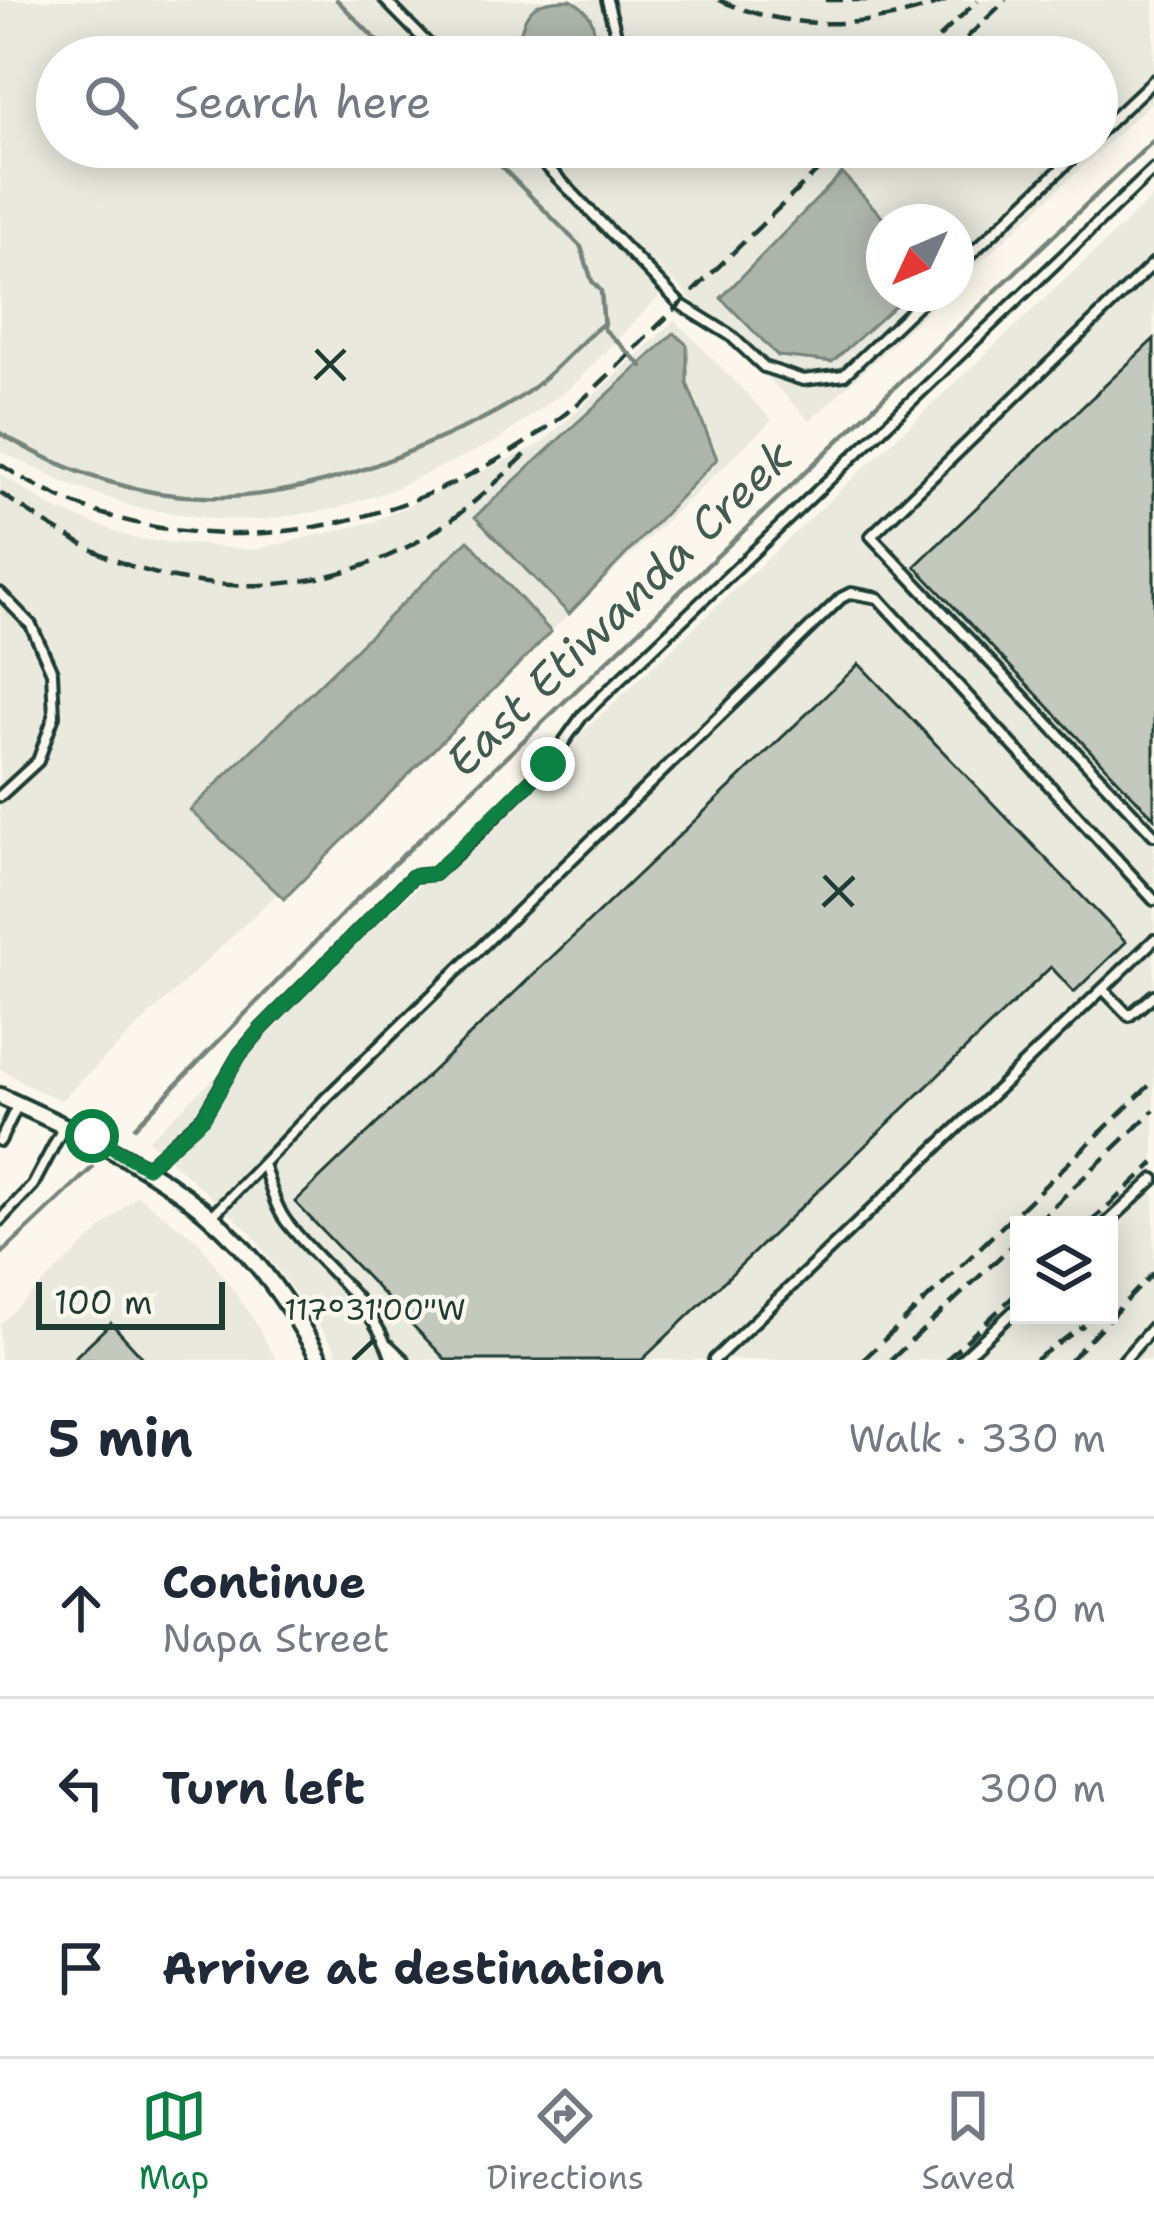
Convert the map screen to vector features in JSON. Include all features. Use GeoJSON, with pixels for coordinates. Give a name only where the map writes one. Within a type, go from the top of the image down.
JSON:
{"type":"FeatureCollection","features":[{"type":"Feature","properties":{"kind":"street"},"geometry":{"type":"LineString","coordinates":[[0,1096],[92,1136],[180,1188],[212,1216],[275,1288],[320,1360]]}},
{"type":"Feature","properties":{"kind":"lane"},"geometry":{"type":"LineString","coordinates":[[385,0],[420,36]]}},
{"type":"Feature","properties":{"kind":"lane"},"geometry":{"type":"LineString","coordinates":[[607,0],[616,36]]}},
{"type":"Feature","properties":{"kind":"lane"},"geometry":{"type":"LineString","coordinates":[[1118,114],[1154,80]]}},
{"type":"Feature","properties":{"kind":"lane"},"geometry":{"type":"LineString","coordinates":[[548,168],[680,304],[730,335],[764,368],[803,380],[844,375],[910,312]]}},
{"type":"Feature","properties":{"kind":"lane"},"geometry":{"type":"LineString","coordinates":[[974,251],[1062,168]]}},
{"type":"Feature","properties":{"kind":"lane"},"geometry":{"type":"LineString","coordinates":[[142,1164],[203,1118],[240,1054],[261,1029],[413,876],[434,874],[466,845],[548,764],[583,715],[1154,169]]}},
{"type":"Feature","properties":{"kind":"lane"},"geometry":{"type":"LineString","coordinates":[[1154,262],[871,536],[1154,835]]}},
{"type":"Feature","properties":{"kind":"lane"},"geometry":{"type":"LineString","coordinates":[[0,592],[31,625],[52,672],[54,716],[38,761],[0,796]]}},
{"type":"Feature","properties":{"kind":"lane"},"geometry":{"type":"LineString","coordinates":[[212,1216],[328,1096],[851,592],[878,598],[1154,900]]}},
{"type":"Feature","properties":{"kind":"lane"},"geometry":{"type":"LineString","coordinates":[[714,1360],[1153,944]]}},
{"type":"Feature","properties":{"kind":"lane"},"geometry":{"type":"LineString","coordinates":[[1104,990],[1129,1016],[1154,994]]}},
{"type":"Feature","properties":{"kind":"lane"},"geometry":{"type":"LineString","coordinates":[[0,1141],[18,1104]]}},
{"type":"Feature","properties":{"kind":"lane"},"geometry":{"type":"LineString","coordinates":[[0,1220],[33,1185],[64,1125]]}},
{"type":"Feature","properties":{"kind":"lane"},"geometry":{"type":"LineString","coordinates":[[263,1163],[286,1223],[344,1280],[387,1344],[404,1360]]}},
{"type":"Feature","properties":{"kind":"lane"},"geometry":{"type":"LineString","coordinates":[[1115,1216],[1154,1179]]}},
{"type":"Feature","properties":{"kind":"lane"},"geometry":{"type":"LineString","coordinates":[[962,1360],[1010,1315]]}},
{"type":"Feature","properties":{"kind":"lane"},"geometry":{"type":"LineString","coordinates":[[1124,1360],[1154,1326]]}},
{"type":"Feature","properties":{"kind":"lane"},"geometry":{"type":"LineString","coordinates":[[387,1344],[392,1360]]}},
{"type":"Feature","properties":{"kind":"shaded area"},"geometry":{"type":"Polygon","coordinates":[[[0,0],[1154,0],[1154,100],[1118,134],[1118,36],[36,36],[36,168],[1081,168],[974,268],[974,204],[866,204],[866,312],[927,312],[810,421],[649,256],[673,282],[571,387],[495,442],[386,492],[335,509],[262,520],[138,508],[67,484],[0,451],[0,0]]]}},
{"type":"Feature","properties":{"kind":"shaded area"},"geometry":{"type":"Polygon","coordinates":[[[571,0],[585,11],[594,36],[522,36],[532,9],[545,2],[571,0]]]}},
{"type":"Feature","properties":{"kind":"shaded area"},"geometry":{"type":"Polygon","coordinates":[[[842,173],[870,204],[866,204],[866,312],[888,312],[832,362],[778,356],[721,298],[842,173]]]}},
{"type":"Feature","properties":{"kind":"shaded area"},"geometry":{"type":"Polygon","coordinates":[[[1154,196],[1151,1360],[339,1360],[251,1233],[148,1140],[1154,196]]]}},
{"type":"Feature","properties":{"kind":"shaded area"},"geometry":{"type":"Polygon","coordinates":[[[675,320],[772,420],[61,1100],[0,1068],[0,474],[55,509],[135,539],[254,550],[373,522],[541,444],[675,320]]]}},
{"type":"Feature","properties":{"kind":"shaded area"},"geometry":{"type":"Polygon","coordinates":[[[674,333],[687,345],[687,383],[717,459],[569,614],[475,517],[674,333]]]}},
{"type":"Feature","properties":{"kind":"shaded area"},"geometry":{"type":"Polygon","coordinates":[[[468,540],[551,632],[284,899],[190,810],[468,540]]]}},
{"type":"Feature","properties":{"kind":"shaded area"},"geometry":{"type":"Polygon","coordinates":[[[137,1195],[200,1243],[276,1360],[0,1360],[0,1324],[137,1195]]]}},
{"type":"Feature","properties":{"kind":"building"},"geometry":{"type":"Polygon","coordinates":[[[1154,339],[1154,818],[915,566],[1154,339]]]}},
{"type":"Feature","properties":{"kind":"building"},"geometry":{"type":"Polygon","coordinates":[[[859,664],[1126,942],[1074,992],[1051,967],[642,1360],[446,1360],[295,1202],[859,664]]]}},
{"type":"Feature","properties":{"kind":"building"},"geometry":{"type":"Polygon","coordinates":[[[111,1323],[145,1360],[72,1360],[111,1323]]]}},
{"type":"Feature","properties":{"kind":"waterway"},"geometry":{"type":"LineString","coordinates":[[337,0],[372,36]]}},
{"type":"Feature","properties":{"kind":"waterway","name":"East Etiwanda Creek"},"geometry":{"type":"LineString","coordinates":[[135,1127],[356,900],[1154,140]]}},
{"type":"Feature","properties":{"kind":"waterway"},"geometry":{"type":"LineString","coordinates":[[503,168],[581,247],[592,281],[601,291],[604,329],[642,366]]}},
{"type":"Feature","properties":{"kind":"waterway"},"geometry":{"type":"LineString","coordinates":[[0,433],[53,461],[106,481],[158,493],[261,494],[367,468],[477,422],[529,391],[604,323]]}},
{"type":"Feature","properties":{"kind":"waterway","name":"East Etiwanda Creek"},"geometry":{"type":"LineString","coordinates":[[0,1255],[92,1168]]}},
{"type":"Feature","properties":{"kind":"railway"},"geometry":{"type":"LineString","coordinates":[[719,0],[775,18],[833,23],[891,17],[947,0]]}},
{"type":"Feature","properties":{"kind":"railway"},"geometry":{"type":"LineString","coordinates":[[825,0],[886,0]]}},
{"type":"Feature","properties":{"kind":"railway"},"geometry":{"type":"LineString","coordinates":[[941,36],[978,0]]}},
{"type":"Feature","properties":{"kind":"railway"},"geometry":{"type":"LineString","coordinates":[[969,36],[1006,0]]}},
{"type":"Feature","properties":{"kind":"railway"},"geometry":{"type":"LineString","coordinates":[[0,464],[70,502],[143,525],[218,534],[294,530],[369,515],[442,488],[510,452],[574,407],[821,168]]}},
{"type":"Feature","properties":{"kind":"railway"},"geometry":{"type":"LineString","coordinates":[[0,493],[78,542],[128,565],[208,583],[290,582],[371,563],[409,546],[466,508],[527,453]]}},
{"type":"Feature","properties":{"kind":"railway"},"geometry":{"type":"LineString","coordinates":[[863,1360],[1154,1081]]}},
{"type":"Feature","properties":{"kind":"railway"},"geometry":{"type":"LineString","coordinates":[[1043,1216],[1154,1110]]}},
{"type":"Feature","properties":{"kind":"railway"},"geometry":{"type":"LineString","coordinates":[[1098,1216],[1154,1163]]}},
{"type":"Feature","properties":{"kind":"railway"},"geometry":{"type":"LineString","coordinates":[[891,1360],[1010,1248]]}},
{"type":"Feature","properties":{"kind":"railway"},"geometry":{"type":"LineString","coordinates":[[1070,1360],[1153,1273]]}},
{"type":"Feature","properties":{"kind":"railway"},"geometry":{"type":"LineString","coordinates":[[946,1360],[1010,1300]]}},
{"type":"Feature","properties":{"kind":"railway"},"geometry":{"type":"LineString","coordinates":[[1035,1360],[1084,1325]]}},
{"type":"Feature","properties":{"kind":"route"},"geometry":{"type":"LineString","coordinates":[[92,1136],[147,1167],[203,1118],[240,1054],[261,1029],[413,876],[434,874],[548,764]]}}]}
